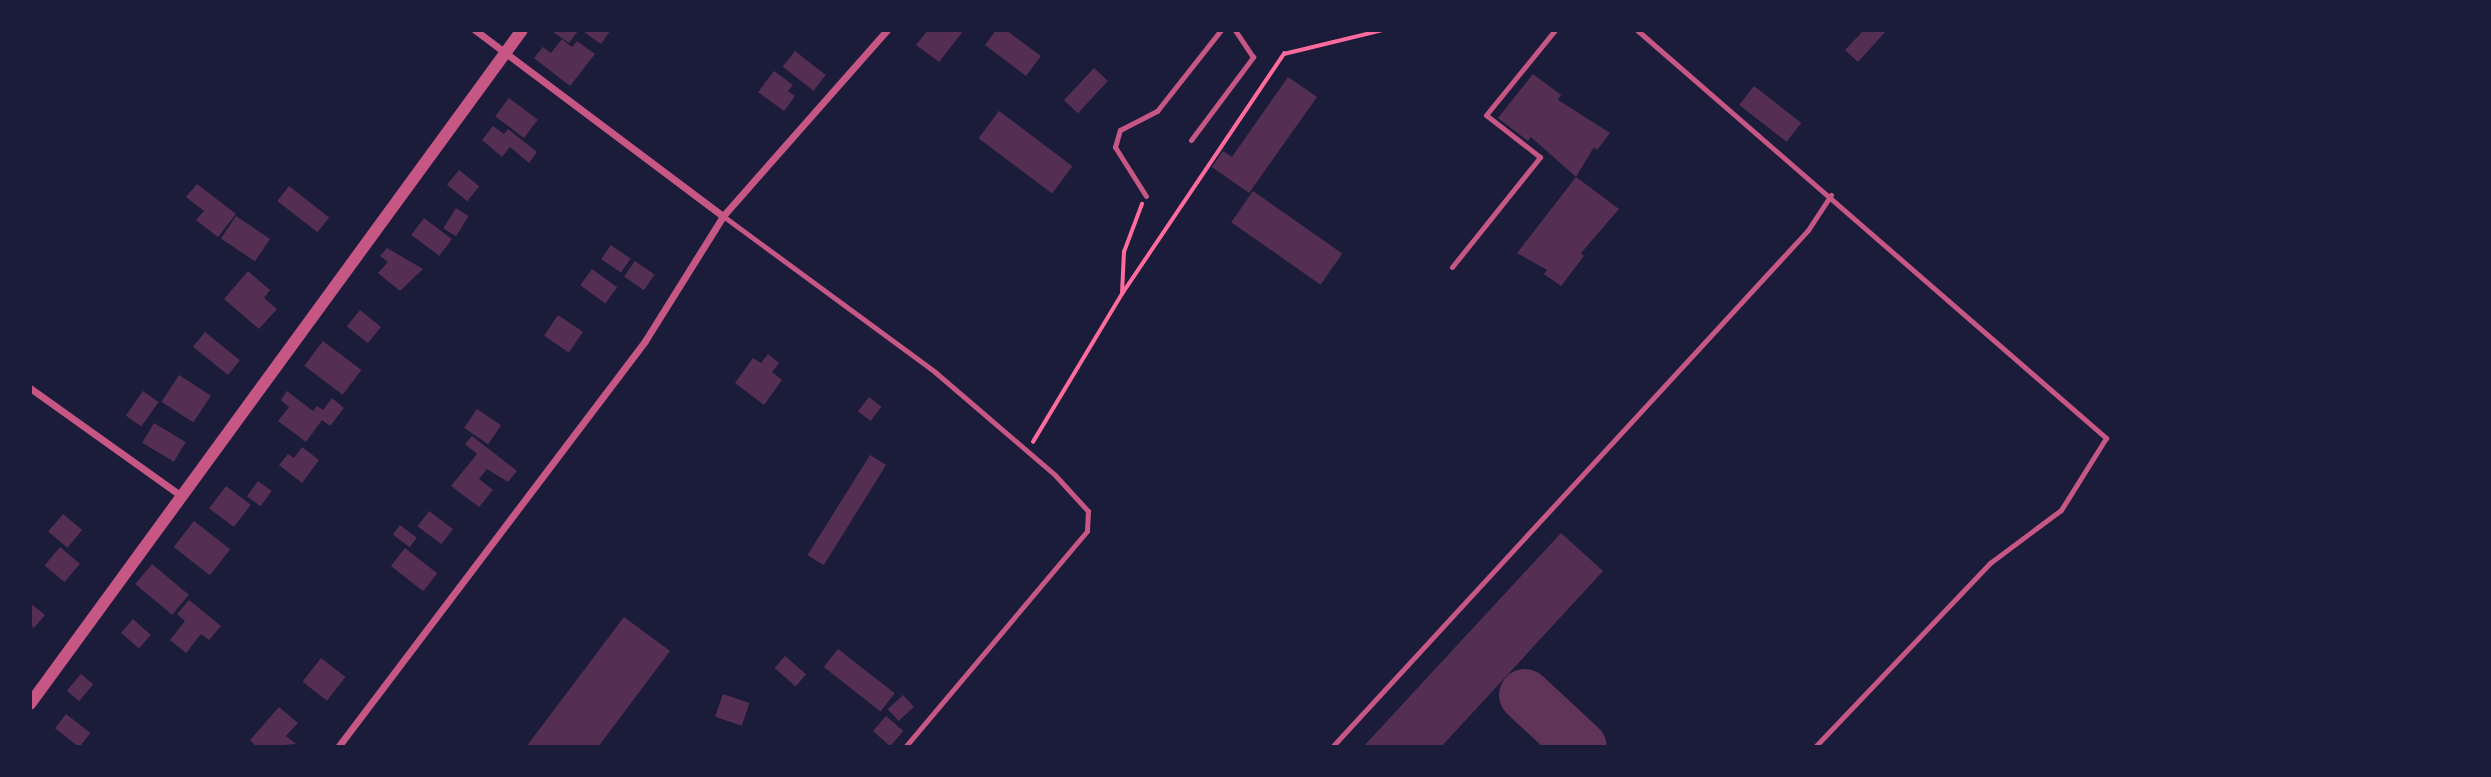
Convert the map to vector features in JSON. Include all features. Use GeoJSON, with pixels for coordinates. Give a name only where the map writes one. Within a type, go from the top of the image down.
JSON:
{"type":"FeatureCollection","features":[{"type":"Feature","properties":{"kind":"street"},"geometry":{"type":"LineString","coordinates":[[475,30],[723,216]]}},
{"type":"Feature","properties":{"kind":"street"},"geometry":{"type":"LineString","coordinates":[[30,704],[522,30]]}},
{"type":"Feature","properties":{"kind":"street"},"geometry":{"type":"LineString","coordinates":[[338,747],[645,341],[723,216],[887,30]]}},
{"type":"Feature","properties":{"kind":"street"},"geometry":{"type":"LineString","coordinates":[[30,388],[180,495]]}},
{"type":"Feature","properties":{"kind":"lane"},"geometry":{"type":"LineString","coordinates":[[1146,196],[1115,147],[1120,130],[1157,111],[1221,30]]}},
{"type":"Feature","properties":{"kind":"lane"},"geometry":{"type":"LineString","coordinates":[[1191,140],[1253,57],[1235,30]]}},
{"type":"Feature","properties":{"kind":"lane"},"geometry":{"type":"LineString","coordinates":[[1452,267],[1540,157],[1486,115],[1555,30]]}},
{"type":"Feature","properties":{"kind":"lane"},"geometry":{"type":"LineString","coordinates":[[1637,30],[1830,195],[2106,438],[2061,510],[1990,563],[1815,747]]}},
{"type":"Feature","properties":{"kind":"lane"},"geometry":{"type":"LineString","coordinates":[[1332,747],[1808,230],[1830,195]]}},
{"type":"Feature","properties":{"kind":"lane"},"geometry":{"type":"LineString","coordinates":[[723,216],[935,372],[1027,452],[1088,511],[1087,531],[905,747]]}},
{"type":"Feature","properties":{"kind":"path"},"geometry":{"type":"LineString","coordinates":[[1027,452],[1122,294],[1284,54],[1383,30]]}},
{"type":"Feature","properties":{"kind":"path"},"geometry":{"type":"LineString","coordinates":[[1122,294],[1124,252],[1146,196]]}},
{"type":"Feature","properties":{"kind":"building"},"geometry":{"type":"Polygon","coordinates":[[[550,30],[576,30],[578,31],[569,43],[550,30]]]}},
{"type":"Feature","properties":{"kind":"building"},"geometry":{"type":"Polygon","coordinates":[[[581,30],[608,30],[610,31],[601,44],[581,30]]]}},
{"type":"Feature","properties":{"kind":"building"},"geometry":{"type":"Polygon","coordinates":[[[928,30],[964,30],[939,62],[916,45],[928,30]]]}},
{"type":"Feature","properties":{"kind":"building"},"geometry":{"type":"Polygon","coordinates":[[[996,30],[1006,30],[1041,56],[1026,76],[985,45],[996,30]]]}},
{"type":"Feature","properties":{"kind":"building"},"geometry":{"type":"Polygon","coordinates":[[[1864,30],[1887,30],[1858,62],[1845,50],[1864,30]]]}},
{"type":"Feature","properties":{"kind":"building"},"geometry":{"type":"Polygon","coordinates":[[[562,39],[572,47],[577,41],[595,54],[570,86],[534,58],[543,47],[551,53],[562,39]]]}},
{"type":"Feature","properties":{"kind":"building"},"geometry":{"type":"Polygon","coordinates":[[[795,51],[826,75],[813,91],[783,67],[795,51]]]}},
{"type":"Feature","properties":{"kind":"building"},"geometry":{"type":"Polygon","coordinates":[[[1094,68],[1108,81],[1078,113],[1064,100],[1094,68]]]}},
{"type":"Feature","properties":{"kind":"building"},"geometry":{"type":"Polygon","coordinates":[[[774,71],[793,85],[788,91],[795,96],[784,111],[758,92],[774,71]]]}},
{"type":"Feature","properties":{"kind":"building"},"geometry":{"type":"Polygon","coordinates":[[[1533,74],[1561,95],[1558,100],[1610,133],[1597,150],[1594,147],[1576,177],[1531,137],[1528,141],[1498,118],[1533,74]]]}},
{"type":"Feature","properties":{"kind":"building"},"geometry":{"type":"Polygon","coordinates":[[[1288,77],[1317,97],[1249,193],[1212,167],[1223,151],[1232,157],[1288,77]]]}},
{"type":"Feature","properties":{"kind":"building"},"geometry":{"type":"Polygon","coordinates":[[[1754,86],[1801,123],[1787,142],[1739,105],[1754,86]]]}},
{"type":"Feature","properties":{"kind":"building"},"geometry":{"type":"Polygon","coordinates":[[[509,98],[538,120],[524,138],[495,116],[509,98]]]}},
{"type":"Feature","properties":{"kind":"building"},"geometry":{"type":"Polygon","coordinates":[[[999,111],[1072,166],[1052,194],[979,138],[999,111]]]}},
{"type":"Feature","properties":{"kind":"building"},"geometry":{"type":"Polygon","coordinates":[[[493,126],[504,134],[508,129],[537,152],[529,163],[510,147],[502,157],[482,140],[493,126]]]}},
{"type":"Feature","properties":{"kind":"building"},"geometry":{"type":"Polygon","coordinates":[[[459,170],[479,186],[467,201],[447,185],[459,170]]]}},
{"type":"Feature","properties":{"kind":"building"},"geometry":{"type":"Polygon","coordinates":[[[1576,177],[1619,209],[1581,253],[1584,256],[1561,286],[1544,274],[1547,270],[1517,253],[1576,177]]]}},
{"type":"Feature","properties":{"kind":"building"},"geometry":{"type":"Polygon","coordinates":[[[197,184],[236,214],[218,237],[196,220],[204,211],[186,197],[197,184]]]}},
{"type":"Feature","properties":{"kind":"building"},"geometry":{"type":"Polygon","coordinates":[[[289,186],[329,217],[317,232],[277,201],[289,186]]]}},
{"type":"Feature","properties":{"kind":"building"},"geometry":{"type":"Polygon","coordinates":[[[1253,191],[1342,254],[1320,285],[1231,222],[1253,191]]]}},
{"type":"Feature","properties":{"kind":"building"},"geometry":{"type":"Polygon","coordinates":[[[456,208],[469,216],[456,236],[443,228],[456,208]]]}},
{"type":"Feature","properties":{"kind":"building"},"geometry":{"type":"Polygon","coordinates":[[[236,216],[270,239],[255,261],[221,238],[236,216]]]}},
{"type":"Feature","properties":{"kind":"building"},"geometry":{"type":"Polygon","coordinates":[[[424,218],[452,239],[439,256],[411,235],[424,218]]]}},
{"type":"Feature","properties":{"kind":"building"},"geometry":{"type":"Polygon","coordinates":[[[611,245],[631,259],[621,273],[601,259],[611,245]]]}},
{"type":"Feature","properties":{"kind":"building"},"geometry":{"type":"Polygon","coordinates":[[[387,248],[423,269],[400,291],[378,273],[388,262],[380,256],[387,248]]]}},
{"type":"Feature","properties":{"kind":"building"},"geometry":{"type":"Polygon","coordinates":[[[635,261],[655,275],[644,290],[624,277],[635,261]]]}},
{"type":"Feature","properties":{"kind":"building"},"geometry":{"type":"Polygon","coordinates":[[[592,269],[617,287],[605,303],[580,285],[592,269]]]}},
{"type":"Feature","properties":{"kind":"building"},"geometry":{"type":"Polygon","coordinates":[[[248,271],[270,290],[264,298],[277,309],[259,329],[224,299],[248,271]]]}},
{"type":"Feature","properties":{"kind":"building"},"geometry":{"type":"Polygon","coordinates":[[[360,310],[381,327],[368,343],[347,326],[360,310]]]}},
{"type":"Feature","properties":{"kind":"building"},"geometry":{"type":"Polygon","coordinates":[[[558,315],[583,332],[569,353],[544,336],[558,315]]]}},
{"type":"Feature","properties":{"kind":"building"},"geometry":{"type":"Polygon","coordinates":[[[205,332],[240,360],[228,375],[193,347],[205,332]]]}},
{"type":"Feature","properties":{"kind":"building"},"geometry":{"type":"Polygon","coordinates":[[[323,341],[361,370],[343,395],[304,366],[323,341]]]}},
{"type":"Feature","properties":{"kind":"building"},"geometry":{"type":"Polygon","coordinates":[[[768,354],[779,363],[772,372],[782,380],[764,405],[735,383],[753,358],[761,363],[768,354]]]}},
{"type":"Feature","properties":{"kind":"building"},"geometry":{"type":"Polygon","coordinates":[[[179,375],[211,396],[193,423],[162,402],[179,375]]]}},
{"type":"Feature","properties":{"kind":"building"},"geometry":{"type":"Polygon","coordinates":[[[143,391],[159,402],[141,426],[126,416],[143,391]]]}},
{"type":"Feature","properties":{"kind":"building"},"geometry":{"type":"Polygon","coordinates":[[[287,391],[313,411],[317,406],[323,410],[332,398],[344,408],[330,426],[322,420],[306,442],[278,421],[289,407],[281,400],[287,391]]]}},
{"type":"Feature","properties":{"kind":"building"},"geometry":{"type":"Polygon","coordinates":[[[869,397],[882,407],[871,421],[858,411],[869,397]]]}},
{"type":"Feature","properties":{"kind":"building"},"geometry":{"type":"Polygon","coordinates":[[[477,409],[501,425],[488,444],[464,428],[477,409]]]}},
{"type":"Feature","properties":{"kind":"building"},"geometry":{"type":"Polygon","coordinates":[[[154,423],[186,442],[174,462],[142,443],[154,423]]]}},
{"type":"Feature","properties":{"kind":"building"},"geometry":{"type":"Polygon","coordinates":[[[472,436],[517,471],[508,482],[487,469],[479,479],[493,490],[479,507],[451,486],[477,454],[465,444],[472,436]]]}},
{"type":"Feature","properties":{"kind":"building"},"geometry":{"type":"Polygon","coordinates":[[[302,447],[319,460],[302,483],[279,465],[288,454],[294,458],[302,447]]]}},
{"type":"Feature","properties":{"kind":"building"},"geometry":{"type":"Polygon","coordinates":[[[870,455],[886,465],[824,565],[807,555],[870,455]]]}},
{"type":"Feature","properties":{"kind":"building"},"geometry":{"type":"Polygon","coordinates":[[[258,481],[272,491],[261,506],[247,496],[258,481]]]}},
{"type":"Feature","properties":{"kind":"building"},"geometry":{"type":"Polygon","coordinates":[[[226,486],[251,505],[234,527],[209,508],[226,486]]]}},
{"type":"Feature","properties":{"kind":"building"},"geometry":{"type":"Polygon","coordinates":[[[429,511],[453,529],[442,544],[418,526],[429,511]]]}},
{"type":"Feature","properties":{"kind":"building"},"geometry":{"type":"Polygon","coordinates":[[[63,514],[82,530],[67,548],[48,532],[63,514]]]}},
{"type":"Feature","properties":{"kind":"building"},"geometry":{"type":"Polygon","coordinates":[[[194,521],[230,549],[210,575],[174,547],[194,521]]]}},
{"type":"Feature","properties":{"kind":"building"},"geometry":{"type":"Polygon","coordinates":[[[400,525],[417,538],[410,547],[393,535],[400,525]]]}},
{"type":"Feature","properties":{"kind":"building"},"geometry":{"type":"Polygon","coordinates":[[[1561,533],[1603,571],[1441,747],[1363,747],[1561,533]]]}},
{"type":"Feature","properties":{"kind":"building"},"geometry":{"type":"Polygon","coordinates":[[[60,547],[80,564],[64,582],[45,565],[60,547]]]}},
{"type":"Feature","properties":{"kind":"building"},"geometry":{"type":"Polygon","coordinates":[[[405,548],[437,573],[423,591],[391,566],[405,548]]]}},
{"type":"Feature","properties":{"kind":"building"},"geometry":{"type":"Polygon","coordinates":[[[152,564],[189,595],[172,615],[135,584],[152,564]]]}},
{"type":"Feature","properties":{"kind":"building"},"geometry":{"type":"Polygon","coordinates":[[[189,600],[221,626],[209,640],[201,634],[186,653],[170,640],[185,621],[177,614],[189,600]]]}},
{"type":"Feature","properties":{"kind":"building"},"geometry":{"type":"Polygon","coordinates":[[[30,603],[45,615],[34,628],[30,624],[30,603]]]}},
{"type":"Feature","properties":{"kind":"building"},"geometry":{"type":"Polygon","coordinates":[[[624,617],[670,651],[598,747],[526,747],[624,617]]]}},
{"type":"Feature","properties":{"kind":"building"},"geometry":{"type":"Polygon","coordinates":[[[133,619],[151,635],[139,648],[121,632],[133,619]]]}},
{"type":"Feature","properties":{"kind":"building"},"geometry":{"type":"Polygon","coordinates":[[[838,649],[895,693],[881,711],[824,667],[838,649]]]}},
{"type":"Feature","properties":{"kind":"building"},"geometry":{"type":"Polygon","coordinates":[[[785,656],[806,674],[796,686],[775,668],[785,656]]]}},
{"type":"Feature","properties":{"kind":"building"},"geometry":{"type":"Polygon","coordinates":[[[321,658],[345,677],[327,701],[303,682],[321,658]]]}},
{"type":"Feature","properties":{"kind":"building"},"geometry":{"type":"Polygon","coordinates":[[[81,674],[93,684],[79,701],[67,691],[81,674]]]}},
{"type":"Feature","properties":{"kind":"building"},"geometry":{"type":"Polygon","coordinates":[[[723,694],[749,703],[742,726],[715,717],[723,694]]]}},
{"type":"Feature","properties":{"kind":"building"},"geometry":{"type":"Polygon","coordinates":[[[903,695],[914,707],[899,721],[888,709],[903,695]]]}},
{"type":"Feature","properties":{"kind":"building"},"geometry":{"type":"Polygon","coordinates":[[[279,707],[298,723],[286,736],[296,744],[257,747],[250,740],[279,707]]]}},
{"type":"Feature","properties":{"kind":"building"},"geometry":{"type":"Polygon","coordinates":[[[66,714],[90,733],[79,747],[55,728],[66,714]]]}},
{"type":"Feature","properties":{"kind":"building"},"geometry":{"type":"Polygon","coordinates":[[[886,716],[903,731],[890,746],[873,731],[886,716]]]}},
{"type":"Feature","properties":{"kind":"taxiway"},"geometry":{"type":"LineString","coordinates":[[1525,695],[1581,747]]}}]}
